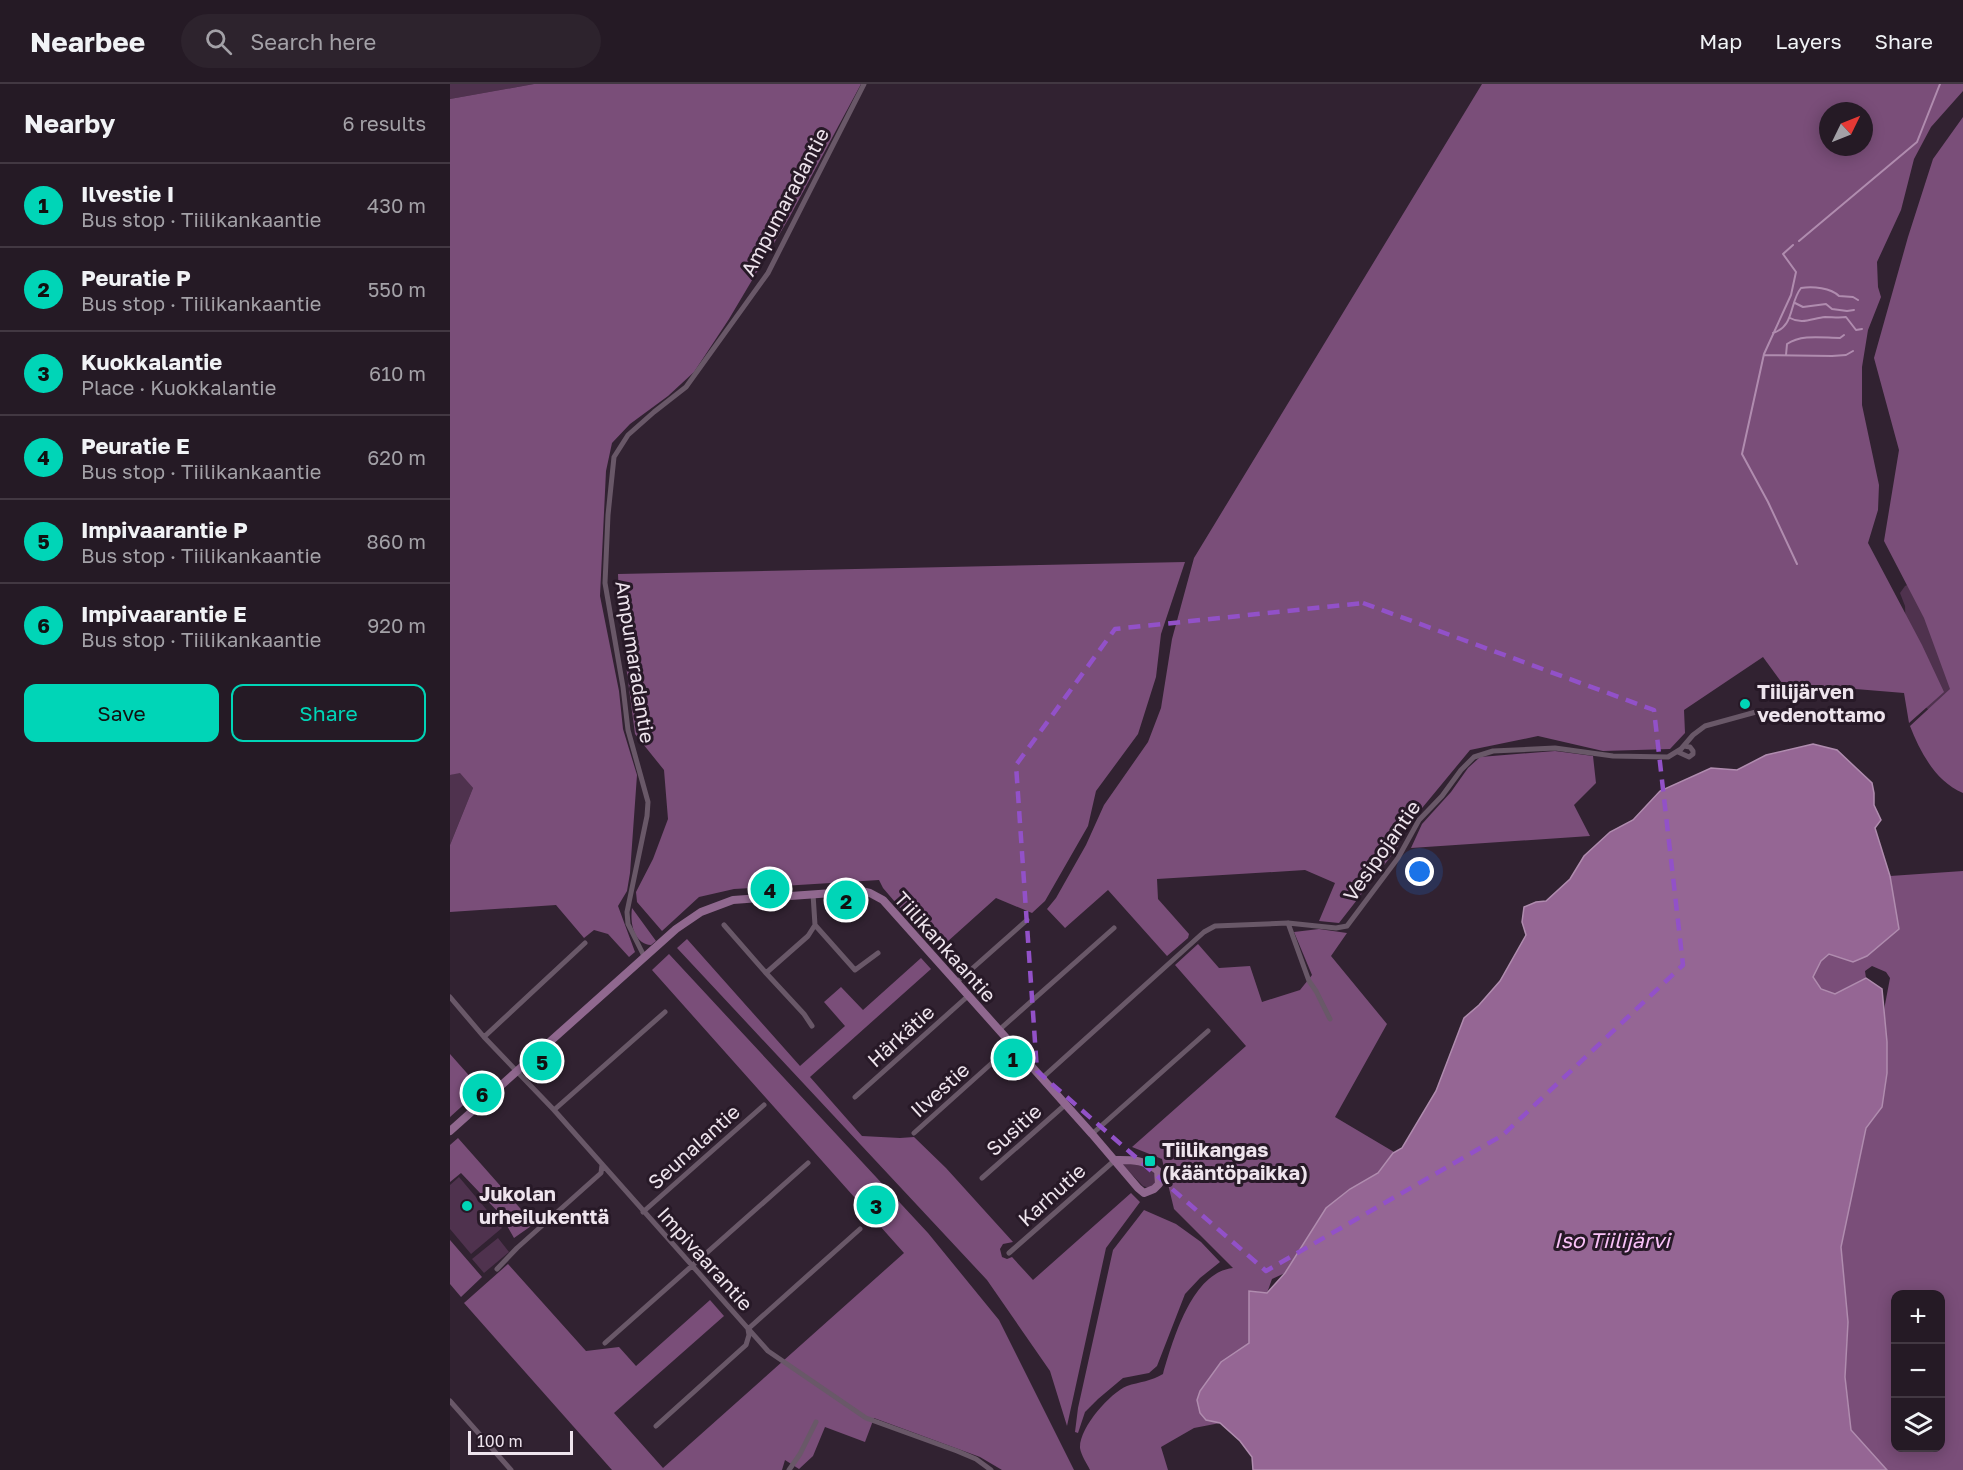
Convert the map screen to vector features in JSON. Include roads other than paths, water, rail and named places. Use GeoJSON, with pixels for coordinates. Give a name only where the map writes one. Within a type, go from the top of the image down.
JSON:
{"type":"FeatureCollection","features":[{"type":"Feature","properties":{"kind":"street","name":"Ampumaradantie"},"geometry":{"type":"LineString","coordinates":[[645,958],[628,924],[627,912],[648,802],[628,730],[605,583],[608,515],[614,457],[628,435],[687,387],[768,273],[864,84]]}},
{"type":"Feature","properties":{"kind":"street","name":"Vesipojantie"},"geometry":{"type":"LineString","coordinates":[[1042,1078],[1204,932],[1215,926],[1288,923],[1336,928],[1347,926],[1398,858],[1419,819],[1442,796],[1468,762],[1482,754],[1551,748],[1627,757],[1668,757],[1678,752],[1705,726],[1756,712]]}},
{"type":"Feature","properties":{"kind":"street","name":"Vesipojantie"},"geometry":{"type":"LineString","coordinates":[[1678,752],[1689,757],[1693,754],[1690,747],[1684,746]]}},
{"type":"Feature","properties":{"kind":"street","name":"Tiilikankaantie"},"geometry":{"type":"LineString","coordinates":[[450,1131],[687,921],[716,905],[743,898],[861,891],[883,900],[1138,1188],[1144,1193],[1159,1184],[1158,1171],[1152,1166],[1139,1161],[1115,1160]]}},
{"type":"Feature","properties":{"kind":"street"},"geometry":{"type":"LineString","coordinates":[[766,973],[808,936],[815,925],[813,894]]}},
{"type":"Feature","properties":{"kind":"street"},"geometry":{"type":"LineString","coordinates":[[956,983],[1027,921]]}},
{"type":"Feature","properties":{"kind":"street"},"geometry":{"type":"LineString","coordinates":[[1288,923],[1308,981],[1316,991],[1330,1019]]}},
{"type":"Feature","properties":{"kind":"street"},"geometry":{"type":"LineString","coordinates":[[724,925],[804,1014],[812,1026]]}},
{"type":"Feature","properties":{"kind":"street"},"geometry":{"type":"LineString","coordinates":[[815,925],[855,970],[878,953]]}},
{"type":"Feature","properties":{"kind":"street"},"geometry":{"type":"LineString","coordinates":[[999,1030],[1114,928]]}},
{"type":"Feature","properties":{"kind":"street"},"geometry":{"type":"LineString","coordinates":[[484,1037],[585,943]]}},
{"type":"Feature","properties":{"kind":"street","name":"Härkätie"},"geometry":{"type":"LineString","coordinates":[[855,1097],[968,996]]}},
{"type":"Feature","properties":{"kind":"street","name":"Impivaarantie"},"geometry":{"type":"LineString","coordinates":[[450,998],[554,1110],[690,1268],[768,1351],[824,1387],[866,1418],[957,1451],[976,1459],[991,1470]]}},
{"type":"Feature","properties":{"kind":"street"},"geometry":{"type":"LineString","coordinates":[[554,1110],[665,1012]]}},
{"type":"Feature","properties":{"kind":"street"},"geometry":{"type":"LineString","coordinates":[[1092,1134],[1208,1031]]}},
{"type":"Feature","properties":{"kind":"street","name":"Ilvestie"},"geometry":{"type":"LineString","coordinates":[[914,1133],[1012,1045]]}},
{"type":"Feature","properties":{"kind":"street","name":"Susitie"},"geometry":{"type":"LineString","coordinates":[[982,1178],[1065,1104]]}},
{"type":"Feature","properties":{"kind":"street","name":"Seunalantie"},"geometry":{"type":"LineString","coordinates":[[643,1212],[764,1105]]}},
{"type":"Feature","properties":{"kind":"street","name":"Karhutie"},"geometry":{"type":"LineString","coordinates":[[1009,1253],[1115,1160]]}},
{"type":"Feature","properties":{"kind":"street"},"geometry":{"type":"LineString","coordinates":[[605,1343],[808,1163]]}},
{"type":"Feature","properties":{"kind":"street"},"geometry":{"type":"LineString","coordinates":[[497,1269],[517,1248],[601,1173],[602,1165]]}},
{"type":"Feature","properties":{"kind":"street"},"geometry":{"type":"LineString","coordinates":[[656,1426],[746,1345],[748,1329],[860,1229]]}},
{"type":"Feature","properties":{"kind":"street"},"geometry":{"type":"LineString","coordinates":[[450,1401],[511,1470]]}},
{"type":"Feature","properties":{"kind":"street"},"geometry":{"type":"LineString","coordinates":[[789,1470],[816,1422]]}},
{"type":"Feature","properties":{"kind":"water","name":"Iso Tiilijärvi"},"geometry":{"type":"Polygon","coordinates":[[[1813,744],[1837,750],[1872,783],[1874,805],[1881,820],[1875,828],[1890,876],[1899,929],[1867,956],[1853,962],[1829,954],[1821,961],[1813,977],[1821,989],[1835,994],[1866,978],[1882,989],[1887,1042],[1887,1073],[1882,1107],[1866,1128],[1841,1247],[1848,1322],[1845,1377],[1851,1430],[1887,1470],[1253,1470],[1252,1457],[1240,1441],[1220,1423],[1206,1420],[1200,1413],[1197,1400],[1200,1391],[1221,1362],[1249,1343],[1249,1291],[1267,1293],[1285,1273],[1326,1208],[1350,1189],[1378,1173],[1393,1153],[1402,1148],[1436,1091],[1464,1018],[1500,981],[1526,935],[1522,922],[1524,907],[1546,901],[1570,879],[1584,856],[1610,832],[1633,820],[1660,791],[1711,768],[1737,770],[1766,755],[1813,744]]]}},
{"type":"Feature","properties":{"kind":"waterway"},"geometry":{"type":"LineString","coordinates":[[1799,241],[1917,142],[1940,84]]}},
{"type":"Feature","properties":{"kind":"waterway"},"geometry":{"type":"LineString","coordinates":[[1793,245],[1783,254],[1796,272],[1791,295],[1764,354],[1742,454],[1797,564]]}},
{"type":"Feature","properties":{"kind":"waterway"},"geometry":{"type":"LineString","coordinates":[[1773,333],[1785,325],[1801,288],[1822,288],[1839,296],[1853,297],[1858,300]]}},
{"type":"Feature","properties":{"kind":"waterway"},"geometry":{"type":"LineString","coordinates":[[1795,303],[1803,307],[1826,304],[1832,309],[1854,310]]}},
{"type":"Feature","properties":{"kind":"waterway"},"geometry":{"type":"LineString","coordinates":[[1790,318],[1803,321],[1825,317],[1846,317],[1856,330],[1862,329]]}},
{"type":"Feature","properties":{"kind":"waterway"},"geometry":{"type":"LineString","coordinates":[[1786,355],[1787,344],[1793,341],[1813,337],[1840,338],[1844,335]]}},
{"type":"Feature","properties":{"kind":"waterway"},"geometry":{"type":"LineString","coordinates":[[1764,355],[1832,356],[1846,355],[1853,351]]}},
{"type":"Feature","properties":{"kind":"place","name":"Tiilijärven vedenottamo"},"geometry":{"type":"Point","coordinates":[1745,704]}},
{"type":"Feature","properties":{"kind":"place","name":"Peuratie E"},"geometry":{"type":"Point","coordinates":[770,889]}},
{"type":"Feature","properties":{"kind":"place","name":"Peuratie P"},"geometry":{"type":"Point","coordinates":[846,900]}},
{"type":"Feature","properties":{"kind":"place","name":"Ilvestie I"},"geometry":{"type":"Point","coordinates":[1013,1058]}},
{"type":"Feature","properties":{"kind":"place","name":"Impivaarantie P"},"geometry":{"type":"Point","coordinates":[542,1061]}},
{"type":"Feature","properties":{"kind":"place","name":"Impivaarantie E"},"geometry":{"type":"Point","coordinates":[482,1093]}},
{"type":"Feature","properties":{"kind":"place","name":"Tiilikangas (kääntöpaikka)"},"geometry":{"type":"Point","coordinates":[1150,1161]}},
{"type":"Feature","properties":{"kind":"place","name":"Kuokkalantie"},"geometry":{"type":"Point","coordinates":[876,1205]}},
{"type":"Feature","properties":{"kind":"place","name":"Jukolan urheilukenttä"},"geometry":{"type":"Point","coordinates":[467,1206]}}]}
